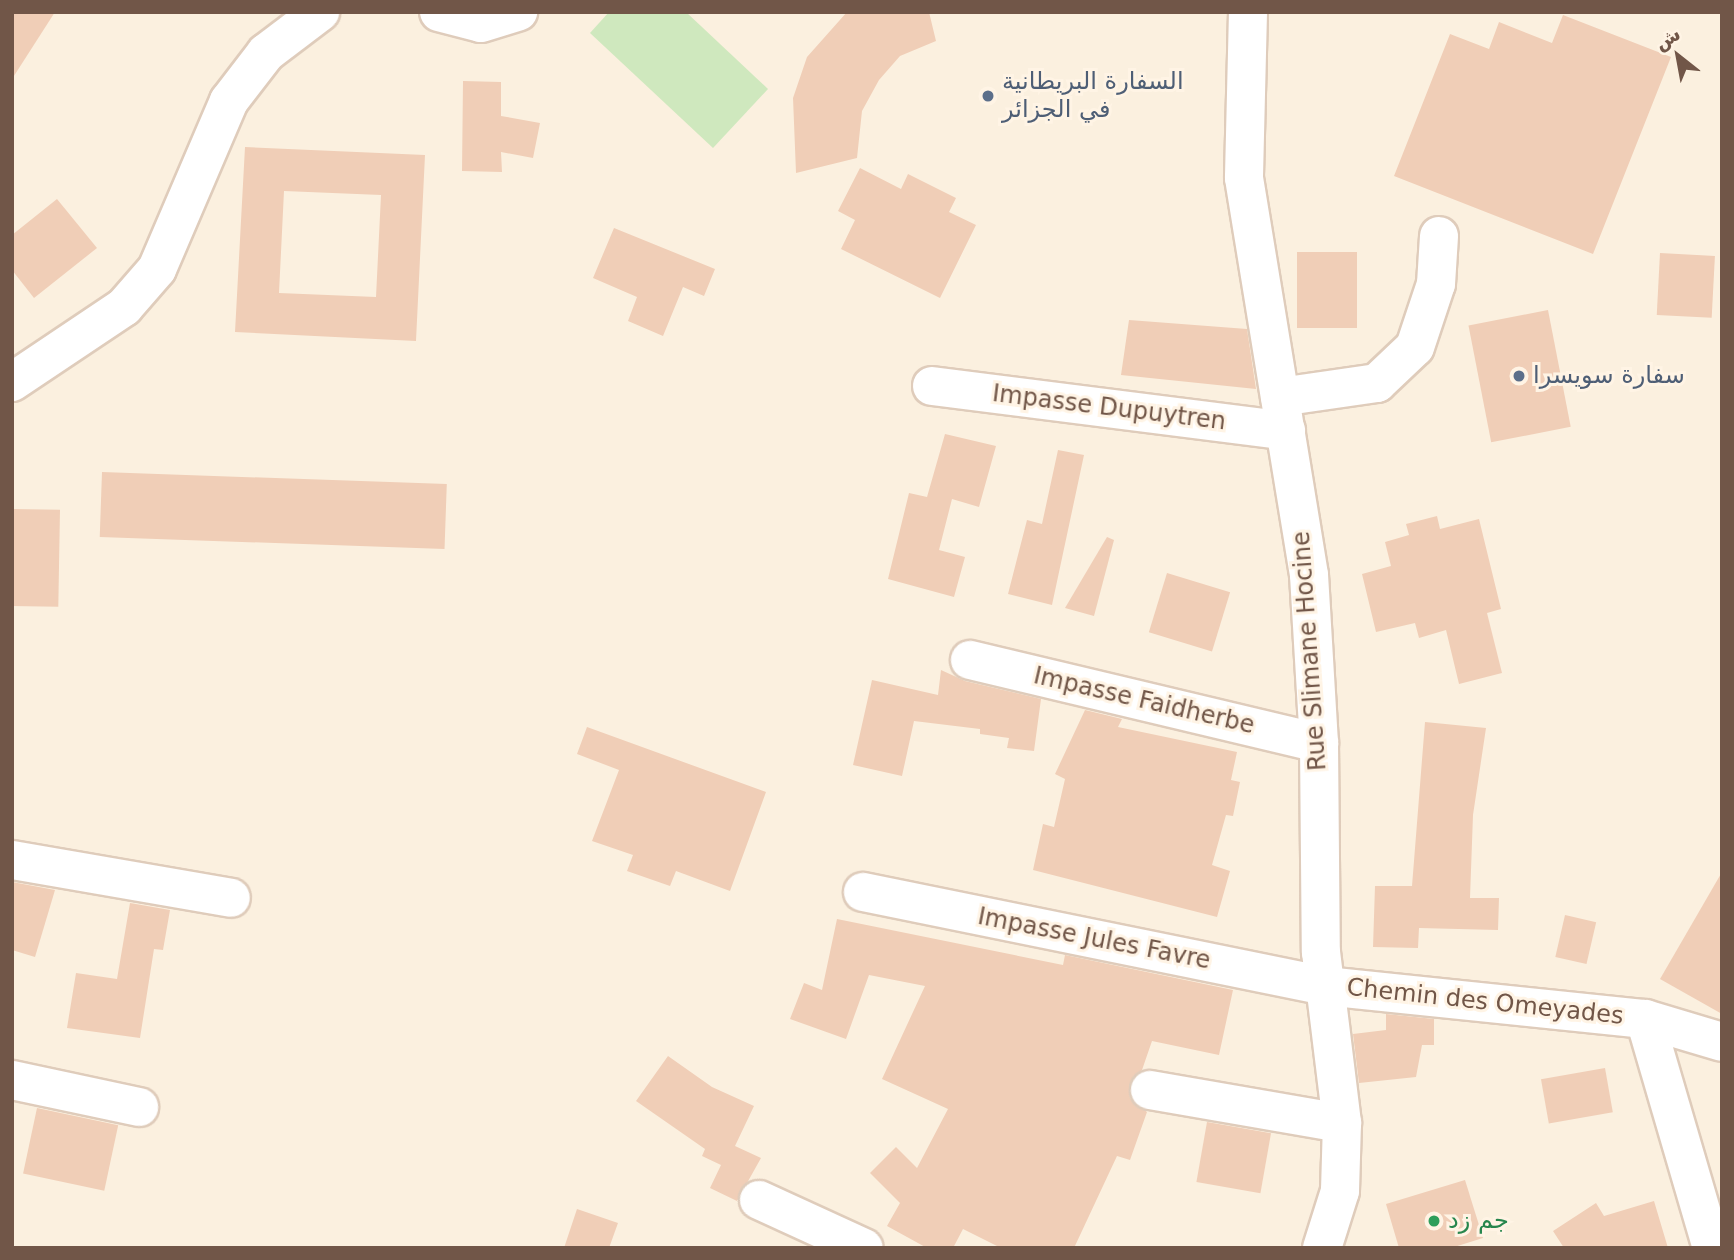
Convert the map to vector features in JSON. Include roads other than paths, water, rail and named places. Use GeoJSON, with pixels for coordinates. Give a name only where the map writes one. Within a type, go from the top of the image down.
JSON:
{"type":"FeatureCollection","features":[{"type":"Feature","properties":{"kind":"street"},"geometry":{"type":"LineString","coordinates":[[12,382],[124,307],[157,269],[229,101],[266,53],[320,12]]}},
{"type":"Feature","properties":{"kind":"street"},"geometry":{"type":"LineString","coordinates":[[439,12],[481,23],[518,12]]}},
{"type":"Feature","properties":{"kind":"street","name":"Rue Slimane Hocine"},"geometry":{"type":"LineString","coordinates":[[1248,12],[1244,178],[1309,575],[1319,743],[1325,986],[1342,1123],[1340,1191],[1322,1248]]}},
{"type":"Feature","properties":{"kind":"street","name":"Impasse Dupuytren"},"geometry":{"type":"LineString","coordinates":[[932,386],[1283,414],[1377,383],[1415,347],[1436,284],[1439,236]]}},
{"type":"Feature","properties":{"kind":"street","name":"Impasse Faidherbe"},"geometry":{"type":"LineString","coordinates":[[970,660],[1319,743]]}},
{"type":"Feature","properties":{"kind":"street"},"geometry":{"type":"LineString","coordinates":[[12,860],[231,898]]}},
{"type":"Feature","properties":{"kind":"street","name":"Impasse Jules Favre"},"geometry":{"type":"LineString","coordinates":[[863,892],[1325,986]]}},
{"type":"Feature","properties":{"kind":"street","name":"Chemin des Omeyades"},"geometry":{"type":"LineString","coordinates":[[1325,986],[1645,1019],[1722,1042]]}},
{"type":"Feature","properties":{"kind":"street"},"geometry":{"type":"LineString","coordinates":[[1645,1019],[1712,1248]]}},
{"type":"Feature","properties":{"kind":"street"},"geometry":{"type":"LineString","coordinates":[[12,1080],[139,1107]]}},
{"type":"Feature","properties":{"kind":"street"},"geometry":{"type":"LineString","coordinates":[[1150,1090],[1342,1123]]}},
{"type":"Feature","properties":{"kind":"street"},"geometry":{"type":"LineString","coordinates":[[759,1200],[864,1248]]}},
{"type":"Feature","properties":{"kind":"place","name":"السفارة البريطانية في الجزائر"},"geometry":{"type":"Point","coordinates":[988,96]}},
{"type":"Feature","properties":{"kind":"place","name":"سفارة سويسرا"},"geometry":{"type":"Point","coordinates":[1519,376]}},
{"type":"Feature","properties":{"kind":"place","name":"جم زد"},"geometry":{"type":"Point","coordinates":[1434,1221]}}]}
